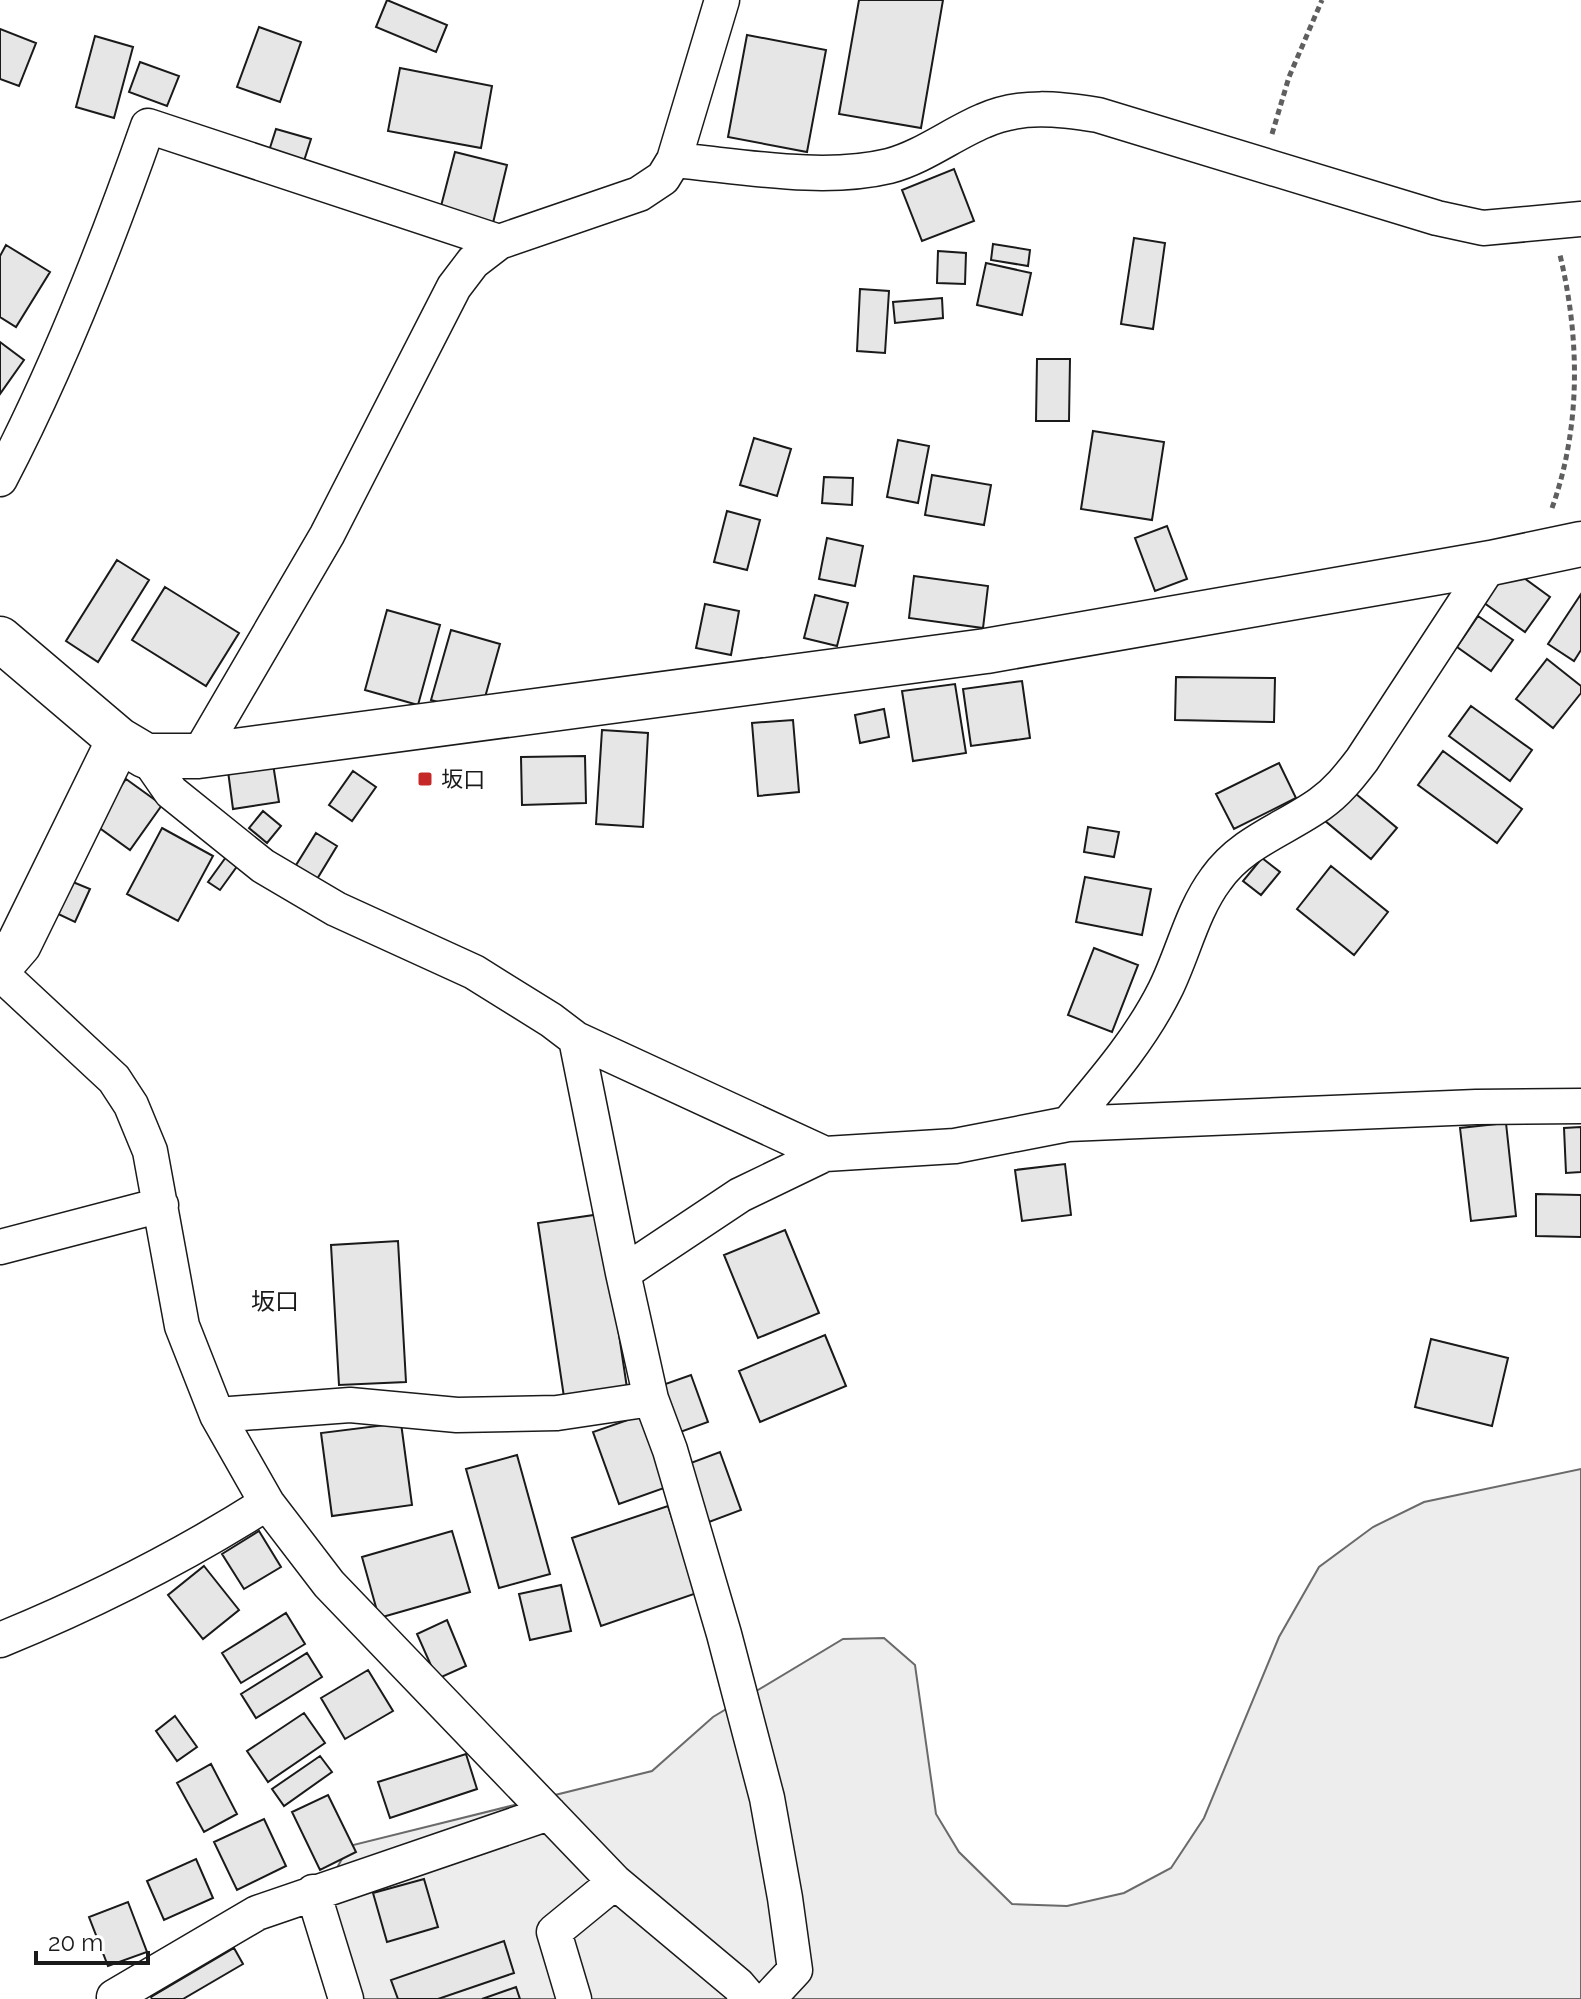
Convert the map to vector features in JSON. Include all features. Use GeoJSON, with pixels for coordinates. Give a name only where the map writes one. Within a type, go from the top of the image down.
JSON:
{"type":"FeatureCollection","features":[{"type":"Feature","properties":{"kind":"street"},"geometry":{"type":"LineString","coordinates":[[198,756],[327,535],[454,287],[473,262],[499,242],[639,194],[663,178],[674,160],[722,0]]}},
{"type":"Feature","properties":{"kind":"street"},"geometry":{"type":"LineString","coordinates":[[674,160],[793,170],[854,171],[890,166],[1015,110],[1050,108],[1098,115],[1437,218],[1483,228],[1567,221]]}},
{"type":"Feature","properties":{"kind":"street"},"geometry":{"type":"LineString","coordinates":[[0,479],[27,427],[68,332],[148,126],[499,242]]}},
{"type":"Feature","properties":{"kind":"street"},"geometry":{"type":"LineString","coordinates":[[132,748],[198,756],[986,651],[1491,563],[1581,544]]}},
{"type":"Feature","properties":{"kind":"street"},"geometry":{"type":"LineString","coordinates":[[1068,1124],[1120,1062],[1143,1028],[1165,990],[1216,879],[1236,856],[1320,805],[1340,789],[1491,563]]}},
{"type":"Feature","properties":{"kind":"street"},"geometry":{"type":"LineString","coordinates":[[0,639],[132,748],[171,792],[263,866],[336,909],[474,972],[576,1039],[825,1154]]}},
{"type":"Feature","properties":{"kind":"street"},"geometry":{"type":"LineString","coordinates":[[0,966],[19,944],[132,748]]}},
{"type":"Feature","properties":{"kind":"street"},"geometry":{"type":"LineString","coordinates":[[0,973],[114,1079],[131,1105],[150,1151],[182,1326],[217,1415],[267,1503],[329,1584],[615,1882],[738,1985],[750,1999]]}},
{"type":"Feature","properties":{"kind":"street"},"geometry":{"type":"LineString","coordinates":[[576,1039],[651,1399],[670,1450],[724,1634],[767,1798],[795,1970],[768,1999]]}},
{"type":"Feature","properties":{"kind":"street"},"geometry":{"type":"LineString","coordinates":[[623,1273],[740,1195],[825,1154],[955,1146],[1068,1124],[1476,1107],[1581,1106]]}},
{"type":"Feature","properties":{"kind":"street"},"geometry":{"type":"LineString","coordinates":[[0,1247],[161,1205]]}},
{"type":"Feature","properties":{"kind":"street"},"geometry":{"type":"LineString","coordinates":[[217,1415],[350,1405],[457,1415],[557,1413],[651,1399]]}},
{"type":"Feature","properties":{"kind":"street"},"geometry":{"type":"LineString","coordinates":[[0,1640],[91,1600],[213,1537],[267,1503]]}},
{"type":"Feature","properties":{"kind":"street"},"geometry":{"type":"LineString","coordinates":[[115,1999],[257,1913],[549,1813]]}},
{"type":"Feature","properties":{"kind":"street"},"geometry":{"type":"LineString","coordinates":[[574,1999],[554,1932],[615,1882]]}},
{"type":"Feature","properties":{"kind":"street"},"geometry":{"type":"LineString","coordinates":[[313,1892],[346,1999]]}},
{"type":"Feature","properties":{"kind":"path"},"geometry":{"type":"LineString","coordinates":[[1263,165],[1289,77],[1322,0]]}},
{"type":"Feature","properties":{"kind":"path"},"geometry":{"type":"LineString","coordinates":[[1533,555],[1562,483],[1573,439],[1577,384],[1567,221]]}},
{"type":"Feature","properties":{"kind":"shaded area"},"geometry":{"type":"Polygon","coordinates":[[[1581,1469],[1581,1999],[343,1999],[327,1886],[349,1846],[652,1771],[713,1717],[843,1639],[884,1638],[915,1665],[936,1814],[959,1852],[1012,1904],[1067,1906],[1124,1893],[1171,1868],[1204,1818],[1279,1637],[1319,1567],[1373,1527],[1424,1502],[1581,1469]]]}},
{"type":"Feature","properties":{"kind":"building"},"geometry":{"type":"Polygon","coordinates":[[[387,0],[447,25],[436,52],[376,27],[387,0]]]}},
{"type":"Feature","properties":{"kind":"building"},"geometry":{"type":"Polygon","coordinates":[[[859,0],[943,0],[921,128],[839,114],[859,0]]]}},
{"type":"Feature","properties":{"kind":"building"},"geometry":{"type":"Polygon","coordinates":[[[259,27],[301,42],[280,102],[237,87],[259,27]]]}},
{"type":"Feature","properties":{"kind":"building"},"geometry":{"type":"Polygon","coordinates":[[[0,29],[36,43],[19,86],[0,79],[0,29]]]}},
{"type":"Feature","properties":{"kind":"building"},"geometry":{"type":"Polygon","coordinates":[[[747,35],[826,50],[807,152],[728,137],[747,35]]]}},
{"type":"Feature","properties":{"kind":"building"},"geometry":{"type":"Polygon","coordinates":[[[95,36],[133,47],[114,118],[76,107],[95,36]]]}},
{"type":"Feature","properties":{"kind":"building"},"geometry":{"type":"Polygon","coordinates":[[[140,62],[179,76],[167,106],[129,92],[140,62]]]}},
{"type":"Feature","properties":{"kind":"building"},"geometry":{"type":"Polygon","coordinates":[[[400,68],[492,86],[481,148],[388,131],[400,68]]]}},
{"type":"Feature","properties":{"kind":"building"},"geometry":{"type":"Polygon","coordinates":[[[276,129],[311,139],[303,164],[268,154],[276,129]]]}},
{"type":"Feature","properties":{"kind":"building"},"geometry":{"type":"Polygon","coordinates":[[[455,152],[507,165],[493,223],[440,210],[455,152]]]}},
{"type":"Feature","properties":{"kind":"building"},"geometry":{"type":"Polygon","coordinates":[[[954,169],[974,221],[922,241],[902,190],[954,169]]]}},
{"type":"Feature","properties":{"kind":"building"},"geometry":{"type":"Polygon","coordinates":[[[1134,238],[1165,243],[1153,329],[1121,324],[1134,238]]]}},
{"type":"Feature","properties":{"kind":"building"},"geometry":{"type":"Polygon","coordinates":[[[993,244],[1030,250],[1028,266],[991,260],[993,244]]]}},
{"type":"Feature","properties":{"kind":"building"},"geometry":{"type":"Polygon","coordinates":[[[6,245],[50,272],[16,327],[0,317],[0,256],[6,245]]]}},
{"type":"Feature","properties":{"kind":"building"},"geometry":{"type":"Polygon","coordinates":[[[938,251],[966,253],[965,284],[937,283],[938,251]]]}},
{"type":"Feature","properties":{"kind":"building"},"geometry":{"type":"Polygon","coordinates":[[[986,263],[1031,273],[1022,315],[977,305],[986,263]]]}},
{"type":"Feature","properties":{"kind":"building"},"geometry":{"type":"Polygon","coordinates":[[[860,289],[889,291],[885,353],[857,351],[860,289]]]}},
{"type":"Feature","properties":{"kind":"building"},"geometry":{"type":"Polygon","coordinates":[[[942,298],[943,318],[895,323],[893,302],[942,298]]]}},
{"type":"Feature","properties":{"kind":"building"},"geometry":{"type":"Polygon","coordinates":[[[0,342],[24,360],[0,394],[0,342]]]}},
{"type":"Feature","properties":{"kind":"building"},"geometry":{"type":"Polygon","coordinates":[[[1037,359],[1070,359],[1069,421],[1036,421],[1037,359]]]}},
{"type":"Feature","properties":{"kind":"building"},"geometry":{"type":"Polygon","coordinates":[[[1093,431],[1164,442],[1152,520],[1081,509],[1093,431]]]}},
{"type":"Feature","properties":{"kind":"building"},"geometry":{"type":"Polygon","coordinates":[[[754,438],[791,449],[777,496],[740,485],[754,438]]]}},
{"type":"Feature","properties":{"kind":"building"},"geometry":{"type":"Polygon","coordinates":[[[898,440],[929,446],[918,503],[887,497],[898,440]]]}},
{"type":"Feature","properties":{"kind":"building"},"geometry":{"type":"Polygon","coordinates":[[[932,475],[991,485],[984,525],[925,515],[932,475]]]}},
{"type":"Feature","properties":{"kind":"building"},"geometry":{"type":"Polygon","coordinates":[[[824,477],[853,478],[852,505],[822,503],[824,477]]]}},
{"type":"Feature","properties":{"kind":"building"},"geometry":{"type":"Polygon","coordinates":[[[727,511],[760,520],[747,570],[714,562],[727,511]]]}},
{"type":"Feature","properties":{"kind":"building"},"geometry":{"type":"Polygon","coordinates":[[[1167,526],[1187,579],[1155,591],[1135,538],[1167,526]]]}},
{"type":"Feature","properties":{"kind":"building"},"geometry":{"type":"Polygon","coordinates":[[[827,538],[863,546],[855,586],[819,579],[827,538]]]}},
{"type":"Feature","properties":{"kind":"building"},"geometry":{"type":"Polygon","coordinates":[[[117,560],[149,580],[98,662],[66,641],[117,560]]]}},
{"type":"Feature","properties":{"kind":"building"},"geometry":{"type":"Polygon","coordinates":[[[1506,565],[1550,597],[1525,632],[1480,600],[1506,565]]]}},
{"type":"Feature","properties":{"kind":"building"},"geometry":{"type":"Polygon","coordinates":[[[914,576],[988,586],[983,628],[909,618],[914,576]]]}},
{"type":"Feature","properties":{"kind":"building"},"geometry":{"type":"Polygon","coordinates":[[[165,587],[239,633],[206,686],[132,640],[165,587]]]}},
{"type":"Feature","properties":{"kind":"building"},"geometry":{"type":"Polygon","coordinates":[[[1581,594],[1581,650],[1574,661],[1548,644],[1581,594]]]}},
{"type":"Feature","properties":{"kind":"building"},"geometry":{"type":"Polygon","coordinates":[[[815,595],[848,603],[837,646],[804,638],[815,595]]]}},
{"type":"Feature","properties":{"kind":"building"},"geometry":{"type":"Polygon","coordinates":[[[705,604],[739,611],[731,655],[696,648],[705,604]]]}},
{"type":"Feature","properties":{"kind":"building"},"geometry":{"type":"Polygon","coordinates":[[[387,610],[440,625],[418,705],[365,690],[387,610]]]}},
{"type":"Feature","properties":{"kind":"building"},"geometry":{"type":"Polygon","coordinates":[[[1478,616],[1513,640],[1491,671],[1457,647],[1478,616]]]}},
{"type":"Feature","properties":{"kind":"building"},"geometry":{"type":"Polygon","coordinates":[[[451,630],[500,644],[480,715],[431,700],[451,630]]]}},
{"type":"Feature","properties":{"kind":"building"},"geometry":{"type":"Polygon","coordinates":[[[1547,659],[1581,686],[1581,693],[1553,728],[1516,699],[1547,659]]]}},
{"type":"Feature","properties":{"kind":"building"},"geometry":{"type":"Polygon","coordinates":[[[1176,677],[1275,678],[1274,722],[1175,720],[1176,677]]]}},
{"type":"Feature","properties":{"kind":"building"},"geometry":{"type":"Polygon","coordinates":[[[1022,681],[1030,738],[971,746],[963,689],[1022,681]]]}},
{"type":"Feature","properties":{"kind":"building"},"geometry":{"type":"Polygon","coordinates":[[[955,684],[966,753],[913,761],[902,691],[955,684]]]}},
{"type":"Feature","properties":{"kind":"building"},"geometry":{"type":"Polygon","coordinates":[[[1471,706],[1532,750],[1510,781],[1449,736],[1471,706]]]}},
{"type":"Feature","properties":{"kind":"building"},"geometry":{"type":"Polygon","coordinates":[[[884,709],[889,737],[860,743],[855,715],[884,709]]]}},
{"type":"Feature","properties":{"kind":"building"},"geometry":{"type":"Polygon","coordinates":[[[793,720],[799,792],[758,796],[752,723],[793,720]]]}},
{"type":"Feature","properties":{"kind":"building"},"geometry":{"type":"Polygon","coordinates":[[[602,730],[648,733],[643,827],[596,824],[602,730]]]}},
{"type":"Feature","properties":{"kind":"building"},"geometry":{"type":"Polygon","coordinates":[[[1443,751],[1522,809],[1497,843],[1418,785],[1443,751]]]}},
{"type":"Feature","properties":{"kind":"building"},"geometry":{"type":"Polygon","coordinates":[[[585,756],[586,803],[522,805],[521,757],[585,756]]]}},
{"type":"Feature","properties":{"kind":"building"},"geometry":{"type":"Polygon","coordinates":[[[1279,763],[1296,798],[1234,829],[1216,794],[1279,763]]]}},
{"type":"Feature","properties":{"kind":"building"},"geometry":{"type":"Polygon","coordinates":[[[273,764],[279,802],[233,809],[228,771],[273,764]]]}},
{"type":"Feature","properties":{"kind":"building"},"geometry":{"type":"Polygon","coordinates":[[[353,771],[376,787],[352,821],[329,805],[353,771]]]}},
{"type":"Feature","properties":{"kind":"building"},"geometry":{"type":"Polygon","coordinates":[[[126,779],[162,805],[130,850],[94,824],[126,779]]]}},
{"type":"Feature","properties":{"kind":"building"},"geometry":{"type":"Polygon","coordinates":[[[1350,789],[1397,828],[1371,859],[1324,820],[1350,789]]]}},
{"type":"Feature","properties":{"kind":"building"},"geometry":{"type":"Polygon","coordinates":[[[263,811],[281,826],[267,843],[249,828],[263,811]]]}},
{"type":"Feature","properties":{"kind":"building"},"geometry":{"type":"Polygon","coordinates":[[[1088,827],[1119,832],[1114,857],[1084,852],[1088,827]]]}},
{"type":"Feature","properties":{"kind":"building"},"geometry":{"type":"Polygon","coordinates":[[[162,828],[213,856],[178,921],[127,894],[162,828]]]}},
{"type":"Feature","properties":{"kind":"building"},"geometry":{"type":"Polygon","coordinates":[[[316,833],[337,846],[314,884],[293,870],[316,833]]]}},
{"type":"Feature","properties":{"kind":"building"},"geometry":{"type":"Polygon","coordinates":[[[226,857],[238,865],[220,890],[208,882],[226,857]]]}},
{"type":"Feature","properties":{"kind":"building"},"geometry":{"type":"Polygon","coordinates":[[[1262,858],[1280,872],[1261,895],[1243,881],[1262,858]]]}},
{"type":"Feature","properties":{"kind":"building"},"geometry":{"type":"Polygon","coordinates":[[[1331,866],[1388,912],[1354,955],[1297,909],[1331,866]]]}},
{"type":"Feature","properties":{"kind":"building"},"geometry":{"type":"Polygon","coordinates":[[[1085,877],[1151,889],[1142,935],[1076,922],[1085,877]]]}},
{"type":"Feature","properties":{"kind":"building"},"geometry":{"type":"Polygon","coordinates":[[[68,880],[90,889],[75,922],[54,912],[68,880]]]}},
{"type":"Feature","properties":{"kind":"building"},"geometry":{"type":"Polygon","coordinates":[[[1094,948],[1138,965],[1112,1032],[1068,1015],[1094,948]]]}},
{"type":"Feature","properties":{"kind":"building"},"geometry":{"type":"Polygon","coordinates":[[[1506,1123],[1516,1216],[1471,1221],[1460,1128],[1506,1123]]]}},
{"type":"Feature","properties":{"kind":"building"},"geometry":{"type":"Polygon","coordinates":[[[1581,1127],[1581,1172],[1566,1173],[1564,1128],[1581,1127]]]}},
{"type":"Feature","properties":{"kind":"building"},"geometry":{"type":"Polygon","coordinates":[[[1065,1164],[1071,1215],[1022,1221],[1015,1170],[1065,1164]]]}},
{"type":"Feature","properties":{"kind":"building"},"geometry":{"type":"Polygon","coordinates":[[[1536,1194],[1581,1195],[1581,1237],[1536,1236],[1536,1194]]]}},
{"type":"Feature","properties":{"kind":"building"},"geometry":{"type":"Polygon","coordinates":[[[601,1214],[627,1388],[564,1397],[538,1223],[601,1214]]]}},
{"type":"Feature","properties":{"kind":"building"},"geometry":{"type":"Polygon","coordinates":[[[785,1230],[819,1313],[758,1338],[724,1255],[785,1230]]]}},
{"type":"Feature","properties":{"kind":"building"},"geometry":{"type":"Polygon","coordinates":[[[398,1241],[406,1382],[339,1385],[331,1245],[398,1241]]]}},
{"type":"Feature","properties":{"kind":"building"},"geometry":{"type":"Polygon","coordinates":[[[825,1335],[846,1386],[760,1422],[739,1371],[825,1335]]]}},
{"type":"Feature","properties":{"kind":"building"},"geometry":{"type":"Polygon","coordinates":[[[1431,1339],[1508,1358],[1492,1426],[1415,1407],[1431,1339]]]}},
{"type":"Feature","properties":{"kind":"building"},"geometry":{"type":"Polygon","coordinates":[[[691,1375],[708,1422],[672,1435],[654,1388],[691,1375]]]}},
{"type":"Feature","properties":{"kind":"building"},"geometry":{"type":"Polygon","coordinates":[[[642,1415],[667,1487],[619,1504],[593,1432],[642,1415]]]}},
{"type":"Feature","properties":{"kind":"building"},"geometry":{"type":"Polygon","coordinates":[[[401,1423],[412,1505],[332,1516],[321,1433],[401,1423]]]}},
{"type":"Feature","properties":{"kind":"building"},"geometry":{"type":"Polygon","coordinates":[[[720,1452],[741,1510],[709,1522],[688,1464],[720,1452]]]}},
{"type":"Feature","properties":{"kind":"building"},"geometry":{"type":"Polygon","coordinates":[[[517,1455],[550,1574],[499,1588],[466,1469],[517,1455]]]}},
{"type":"Feature","properties":{"kind":"building"},"geometry":{"type":"Polygon","coordinates":[[[668,1506],[697,1593],[601,1626],[572,1538],[668,1506]]]}},
{"type":"Feature","properties":{"kind":"building"},"geometry":{"type":"Polygon","coordinates":[[[259,1531],[281,1567],[244,1589],[222,1554],[259,1531]]]}},
{"type":"Feature","properties":{"kind":"building"},"geometry":{"type":"Polygon","coordinates":[[[452,1531],[470,1592],[379,1618],[362,1557],[452,1531]]]}},
{"type":"Feature","properties":{"kind":"building"},"geometry":{"type":"Polygon","coordinates":[[[204,1566],[239,1610],[203,1639],[168,1595],[204,1566]]]}},
{"type":"Feature","properties":{"kind":"building"},"geometry":{"type":"Polygon","coordinates":[[[561,1585],[571,1631],[530,1640],[519,1594],[561,1585]]]}},
{"type":"Feature","properties":{"kind":"building"},"geometry":{"type":"Polygon","coordinates":[[[286,1613],[305,1644],[241,1683],[222,1653],[286,1613]]]}},
{"type":"Feature","properties":{"kind":"building"},"geometry":{"type":"Polygon","coordinates":[[[447,1620],[466,1666],[437,1679],[417,1634],[447,1620]]]}},
{"type":"Feature","properties":{"kind":"building"},"geometry":{"type":"Polygon","coordinates":[[[307,1653],[322,1677],[256,1718],[241,1694],[307,1653]]]}},
{"type":"Feature","properties":{"kind":"building"},"geometry":{"type":"Polygon","coordinates":[[[368,1670],[393,1711],[345,1739],[321,1698],[368,1670]]]}},
{"type":"Feature","properties":{"kind":"building"},"geometry":{"type":"Polygon","coordinates":[[[304,1713],[325,1743],[268,1782],[247,1751],[304,1713]]]}},
{"type":"Feature","properties":{"kind":"building"},"geometry":{"type":"Polygon","coordinates":[[[175,1716],[197,1747],[177,1761],[156,1731],[175,1716]]]}},
{"type":"Feature","properties":{"kind":"building"},"geometry":{"type":"Polygon","coordinates":[[[466,1754],[477,1789],[390,1818],[378,1782],[466,1754]]]}},
{"type":"Feature","properties":{"kind":"building"},"geometry":{"type":"Polygon","coordinates":[[[320,1756],[332,1772],[284,1806],[272,1789],[320,1756]]]}},
{"type":"Feature","properties":{"kind":"building"},"geometry":{"type":"Polygon","coordinates":[[[211,1764],[237,1814],[204,1832],[177,1783],[211,1764]]]}},
{"type":"Feature","properties":{"kind":"building"},"geometry":{"type":"Polygon","coordinates":[[[328,1795],[356,1852],[320,1870],[292,1812],[328,1795]]]}},
{"type":"Feature","properties":{"kind":"building"},"geometry":{"type":"Polygon","coordinates":[[[264,1819],[286,1866],[237,1890],[214,1842],[264,1819]]]}},
{"type":"Feature","properties":{"kind":"building"},"geometry":{"type":"Polygon","coordinates":[[[196,1859],[213,1898],[164,1920],[147,1881],[196,1859]]]}},
{"type":"Feature","properties":{"kind":"building"},"geometry":{"type":"Polygon","coordinates":[[[424,1879],[438,1927],[387,1942],[373,1893],[424,1879]]]}},
{"type":"Feature","properties":{"kind":"building"},"geometry":{"type":"Polygon","coordinates":[[[128,1902],[147,1952],[108,1966],[89,1917],[128,1902]]]}},
{"type":"Feature","properties":{"kind":"building"},"geometry":{"type":"Polygon","coordinates":[[[504,1941],[514,1973],[438,1999],[398,1999],[391,1980],[504,1941]]]}},
{"type":"Feature","properties":{"kind":"building"},"geometry":{"type":"Polygon","coordinates":[[[234,1948],[243,1964],[183,1999],[152,1999],[151,1997],[234,1948]]]}},
{"type":"Feature","properties":{"kind":"building"},"geometry":{"type":"Polygon","coordinates":[[[516,1987],[520,1999],[482,1999],[516,1987]]]}},
{"type":"Feature","properties":{"kind":"place","name":"坂口"},"geometry":{"type":"Point","coordinates":[425,779]}},
{"type":"Feature","properties":{"kind":"district","name":"坂口"},"geometry":{"type":"Point","coordinates":[275,1302]}}]}
